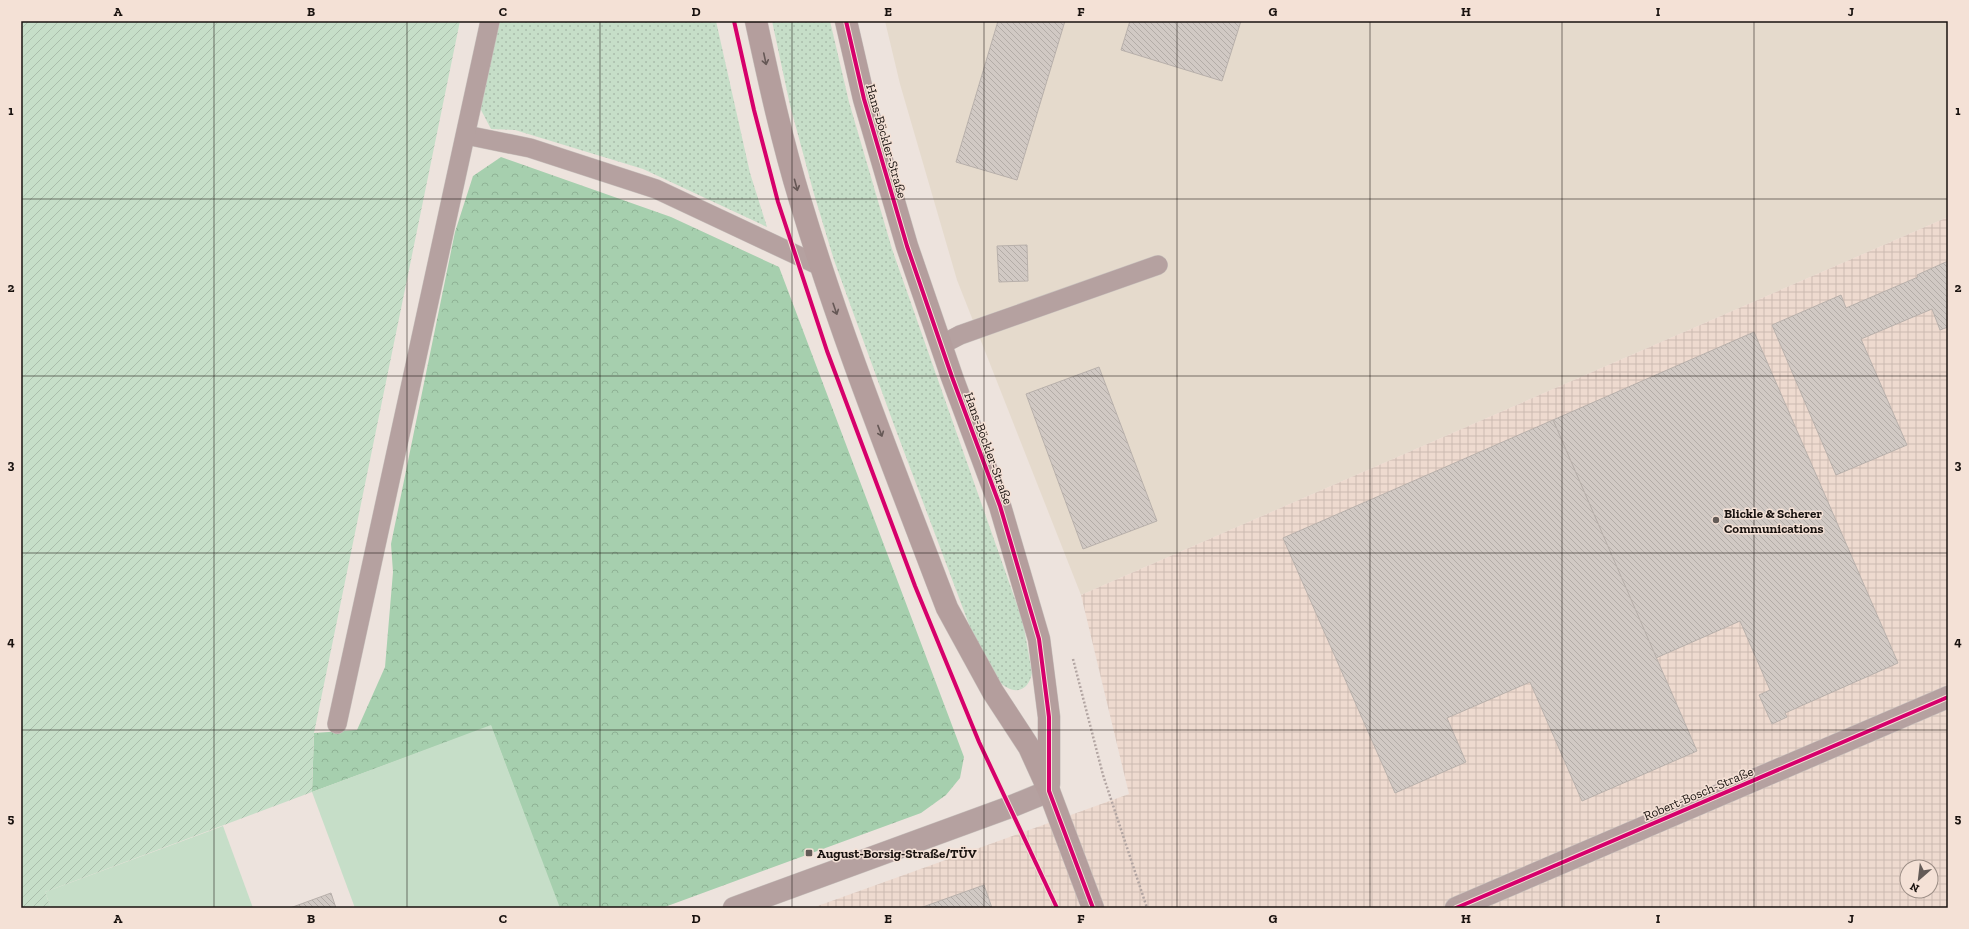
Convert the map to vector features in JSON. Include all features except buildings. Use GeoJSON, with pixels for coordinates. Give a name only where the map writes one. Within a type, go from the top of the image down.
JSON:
{"type":"FeatureCollection","features":[{"type":"Feature","properties":{"kind":"main road","name":"Hans-Böckler-Straße"},"geometry":{"type":"LineString","coordinates":[[756,21],[776,110],[820,266],[849,349],[947,608],[994,692],[1029,747],[1049,791],[1093,908]]}},
{"type":"Feature","properties":{"kind":"main road","name":"Hans-Böckler-Straße"},"geometry":{"type":"LineString","coordinates":[[846,21],[864,99],[907,246],[941,345],[1000,506],[1039,640],[1049,717],[1049,791]]}},
{"type":"Feature","properties":{"kind":"street","name":"Robert-Bosch-Straße"},"geometry":{"type":"LineString","coordinates":[[1456,908],[1948,697]]}},
{"type":"Feature","properties":{"kind":"street"},"geometry":{"type":"LineString","coordinates":[[734,908],[1010,808],[1049,791]]}},
{"type":"Feature","properties":{"kind":"lane"},"geometry":{"type":"LineString","coordinates":[[337,724],[490,21]]}},
{"type":"Feature","properties":{"kind":"lane"},"geometry":{"type":"LineString","coordinates":[[466,135],[530,148],[656,188],[820,266]]}},
{"type":"Feature","properties":{"kind":"lane"},"geometry":{"type":"LineString","coordinates":[[941,345],[960,335],[1158,265]]}},
{"type":"Feature","properties":{"kind":"path"},"geometry":{"type":"LineString","coordinates":[[1129,853],[1147,908]]}},
{"type":"Feature","properties":{"kind":"shaded area"},"geometry":{"type":"Polygon","coordinates":[[[885,21],[1948,21],[1948,217],[1081,595],[957,280],[900,84],[885,21]]]}},
{"type":"Feature","properties":{"kind":"shaded area"},"geometry":{"type":"Polygon","coordinates":[[[1948,217],[1948,908],[812,908],[1129,794],[1081,595],[1948,217]]]}},
{"type":"Feature","properties":{"kind":"green space"},"geometry":{"type":"Polygon","coordinates":[[[21,21],[460,21],[314,733],[312,792],[45,892],[51,908],[21,908],[21,21]]]}},
{"type":"Feature","properties":{"kind":"green space"},"geometry":{"type":"Polygon","coordinates":[[[498,21],[716,21],[750,173],[767,227],[643,169],[515,130],[491,129],[480,108],[498,21]]]}},
{"type":"Feature","properties":{"kind":"green space"},"geometry":{"type":"Polygon","coordinates":[[[772,21],[830,21],[849,102],[892,249],[1023,622],[1032,673],[1027,685],[1018,690],[1008,688],[998,680],[973,635],[894,425],[834,260],[814,194],[790,105],[772,21]]]}},
{"type":"Feature","properties":{"kind":"green space"},"geometry":{"type":"Polygon","coordinates":[[[501,157],[671,217],[779,267],[964,757],[960,778],[946,795],[921,813],[662,908],[559,908],[491,726],[312,792],[314,733],[357,730],[385,667],[393,572],[391,544],[455,232],[473,176],[501,157]]]}},
{"type":"Feature","properties":{"kind":"green space"},"geometry":{"type":"Polygon","coordinates":[[[491,725],[560,908],[355,908],[312,792],[491,725]]]}},
{"type":"Feature","properties":{"kind":"green space"},"geometry":{"type":"Polygon","coordinates":[[[223,826],[253,908],[51,908],[45,892],[223,826]]]}},
{"type":"Feature","properties":{"kind":"cycle path"},"geometry":{"type":"LineString","coordinates":[[734,21],[754,110],[778,202],[827,351],[915,586],[979,742],[1057,908]]}},
{"type":"Feature","properties":{"kind":"cycle path"},"geometry":{"type":"LineString","coordinates":[[846,21],[864,99],[907,246],[952,377],[1000,506],[1039,639],[1049,717],[1049,791],[1093,908]]}},
{"type":"Feature","properties":{"kind":"cycle path"},"geometry":{"type":"LineString","coordinates":[[1456,908],[1948,697]]}},
{"type":"Feature","properties":{"kind":"place","name":"Blickle & Scherer Communications"},"geometry":{"type":"Point","coordinates":[1716,520]}},
{"type":"Feature","properties":{"kind":"place","name":"August-Borsig-Straße/TÜV"},"geometry":{"type":"Point","coordinates":[809,853]}}]}
